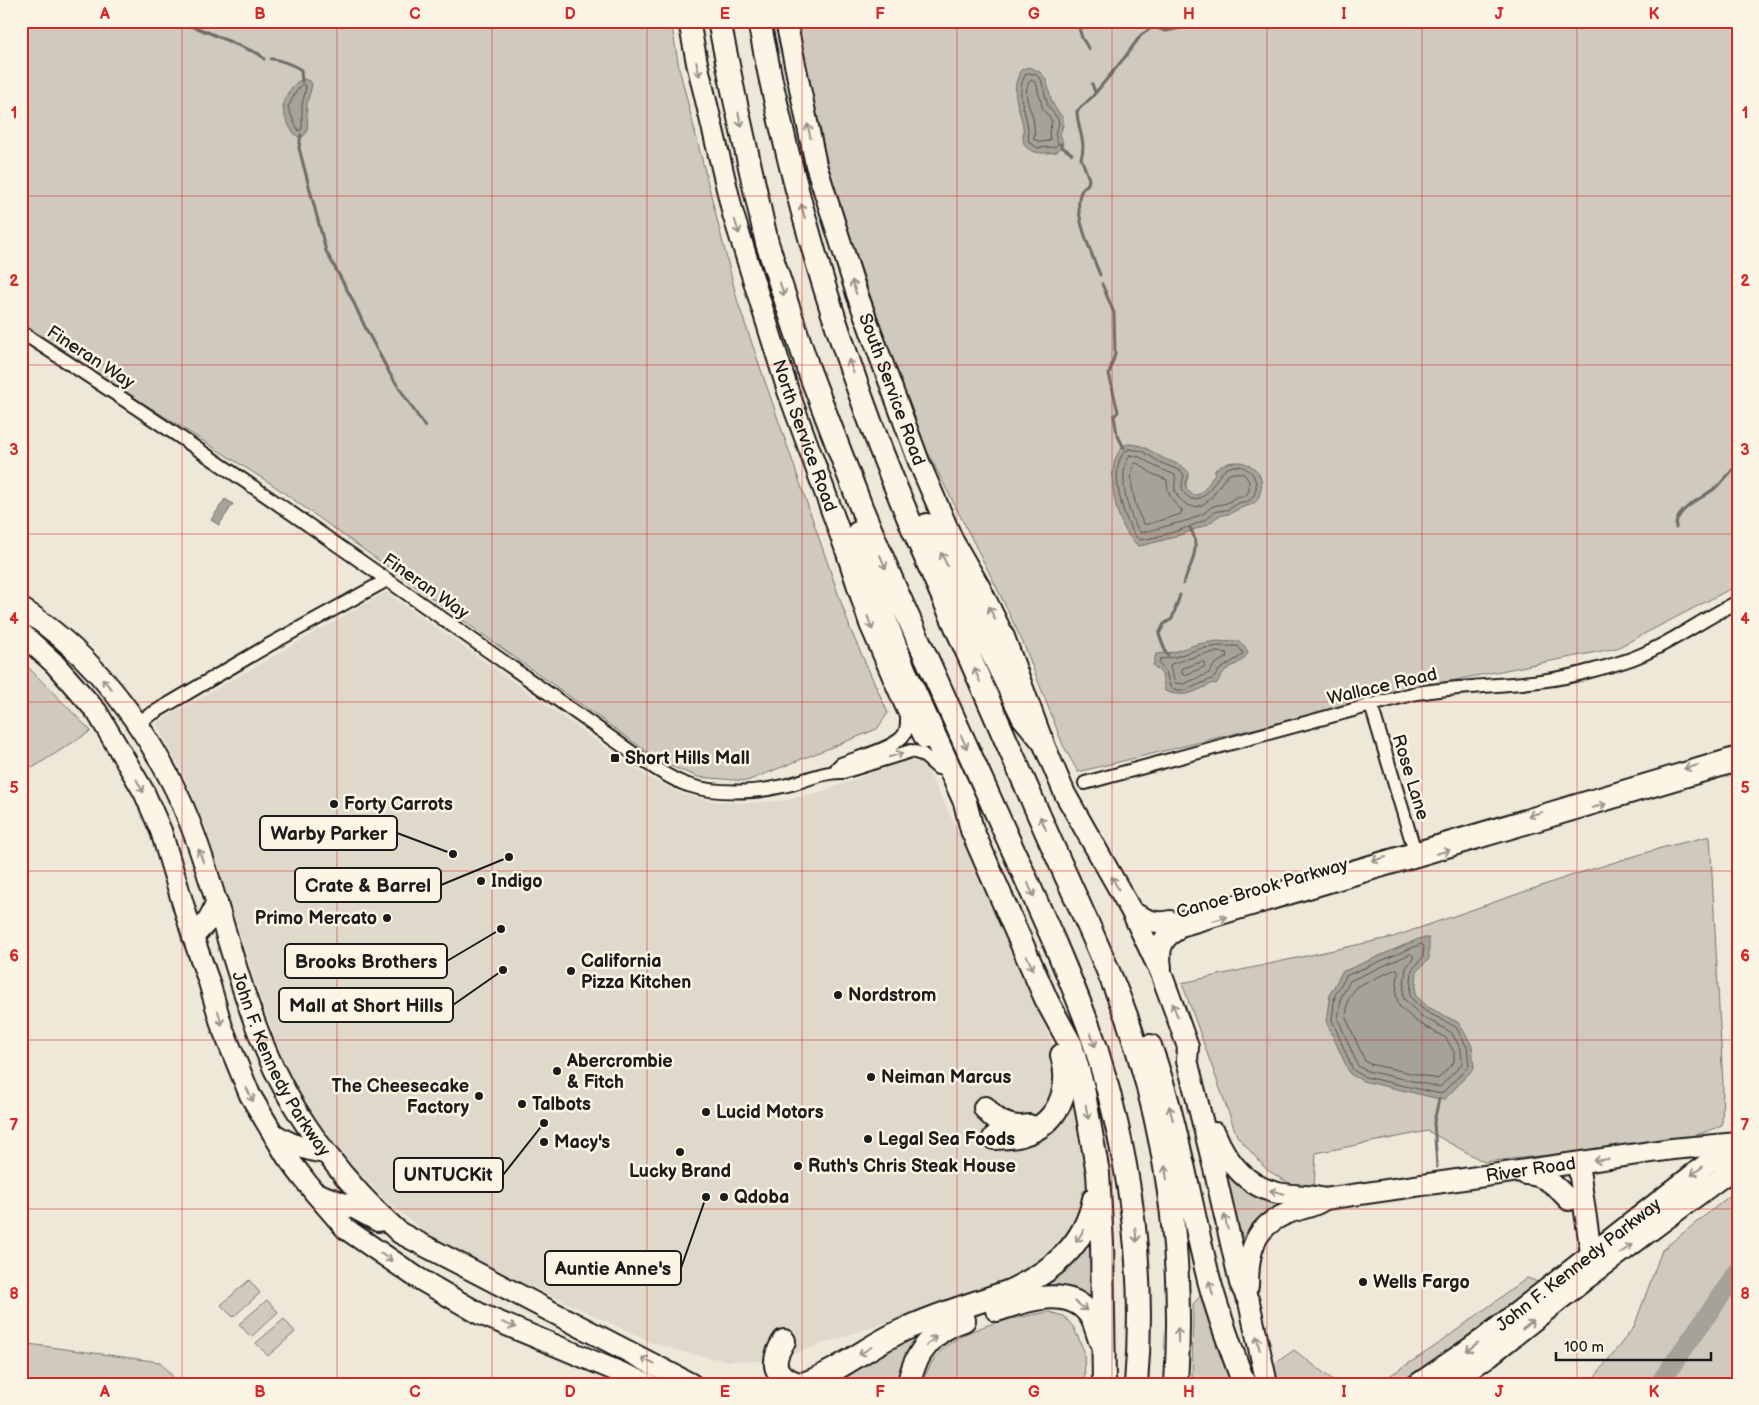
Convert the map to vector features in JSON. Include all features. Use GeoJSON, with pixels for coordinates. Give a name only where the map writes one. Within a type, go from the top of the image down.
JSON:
{"type":"FeatureCollection","features":[{"type":"Feature","properties":{"kind":"highway"},"geometry":{"type":"LineString","coordinates":[[715,21],[734,95]]}},
{"type":"Feature","properties":{"kind":"highway"},"geometry":{"type":"LineString","coordinates":[[719,21],[767,243],[808,368],[895,588],[1075,992],[1112,1101],[1128,1179],[1137,1251],[1140,1299],[1136,1384]]}},
{"type":"Feature","properties":{"kind":"highway"},"geometry":{"type":"LineString","coordinates":[[759,21],[773,92],[809,236],[837,329],[882,454],[1116,990],[1137,1051],[1153,1108],[1165,1166],[1173,1223],[1178,1286],[1176,1384]]}},
{"type":"Feature","properties":{"kind":"highway"},"geometry":{"type":"LineString","coordinates":[[868,412],[892,449],[944,559],[994,655],[1023,717],[1042,740]]}},
{"type":"Feature","properties":{"kind":"highway"},"geometry":{"type":"LineString","coordinates":[[840,451],[858,534],[879,604],[904,669],[965,802],[972,830],[1047,1001],[1071,1045],[1083,1088],[1098,1173],[1102,1243],[1104,1384]]}},
{"type":"Feature","properties":{"kind":"highway"},"geometry":{"type":"LineString","coordinates":[[1057,856],[1128,988],[1160,1074],[1173,1119],[1208,1278],[1218,1313],[1244,1384]]}},
{"type":"Feature","properties":{"kind":"highway"},"geometry":{"type":"LineString","coordinates":[[994,1138],[1018,1136],[1031,1132],[1046,1120],[1061,1102],[1066,1078],[1064,1060],[1047,1001]]}},
{"type":"Feature","properties":{"kind":"highway"},"geometry":{"type":"LineString","coordinates":[[1112,1101],[1112,1186],[1116,1293],[1112,1384]]}},
{"type":"Feature","properties":{"kind":"highway"},"geometry":{"type":"LineString","coordinates":[[985,1108],[1001,1123],[1013,1127],[1026,1127],[1046,1120]]}},
{"type":"Feature","properties":{"kind":"highway"},"geometry":{"type":"LineString","coordinates":[[784,1341],[776,1356],[776,1367],[783,1377],[801,1384],[824,1376],[872,1346],[908,1328],[1010,1292],[1053,1265],[1071,1249],[1082,1235],[1090,1213],[1098,1173]]}},
{"type":"Feature","properties":{"kind":"highway"},"geometry":{"type":"LineString","coordinates":[[909,1384],[912,1370],[919,1355],[928,1343],[944,1329],[958,1322],[1028,1301],[1064,1298],[1080,1304],[1093,1320],[1104,1350]]}},
{"type":"Feature","properties":{"kind":"main road","name":"North Service Road"},"geometry":{"type":"LineString","coordinates":[[689,21],[697,63],[733,214],[788,391],[846,550],[870,624],[907,709],[913,714],[937,761],[938,768],[972,830]]}},
{"type":"Feature","properties":{"kind":"main road","name":"South Service Road"},"geometry":{"type":"LineString","coordinates":[[786,21],[816,165],[856,294],[919,462],[953,541],[979,586],[1004,637],[1042,740],[1065,794],[1132,912],[1161,973],[1188,1047]]}},
{"type":"Feature","properties":{"kind":"main road","name":"John F. Kennedy Parkway"},"geometry":{"type":"LineString","coordinates":[[21,608],[75,650],[108,684],[138,722],[170,777],[200,853],[247,1001],[269,1059],[296,1110],[325,1153],[376,1212],[400,1232],[691,1384]]}},
{"type":"Feature","properties":{"kind":"main road","name":"John F. Kennedy Parkway"},"geometry":{"type":"LineString","coordinates":[[21,634],[54,663],[97,712],[117,743],[144,792],[161,831],[222,1027],[243,1078],[250,1094],[287,1156],[314,1192],[346,1229],[416,1277],[480,1314],[648,1384]]}},
{"type":"Feature","properties":{"kind":"main road"},"geometry":{"type":"LineString","coordinates":[[97,712],[118,723],[130,724],[138,722]]}},
{"type":"Feature","properties":{"kind":"main road"},"geometry":{"type":"LineString","coordinates":[[117,743],[138,751],[170,777]]}},
{"type":"Feature","properties":{"kind":"main road"},"geometry":{"type":"LineString","coordinates":[[193,937],[208,920],[217,902]]}},
{"type":"Feature","properties":{"kind":"main road"},"geometry":{"type":"LineString","coordinates":[[1132,912],[1172,927],[1159,954],[1161,973]]}},
{"type":"Feature","properties":{"kind":"main road"},"geometry":{"type":"LineString","coordinates":[[209,982],[219,960],[230,946]]}},
{"type":"Feature","properties":{"kind":"main road"},"geometry":{"type":"LineString","coordinates":[[1188,1047],[1187,1060],[1240,1283],[1249,1302],[1267,1384]]}},
{"type":"Feature","properties":{"kind":"main road","name":"River Road"},"geometry":{"type":"LineString","coordinates":[[1188,1047],[1194,1058],[1210,1119],[1220,1146],[1227,1158],[1240,1173],[1258,1186],[1269,1191],[1291,1195],[1311,1195],[1325,1199],[1672,1149],[1738,1144]]}},
{"type":"Feature","properties":{"kind":"main road"},"geometry":{"type":"LineString","coordinates":[[274,1134],[306,1150],[325,1153]]}},
{"type":"Feature","properties":{"kind":"main road","name":"John F. Kennedy Parkway"},"geometry":{"type":"LineString","coordinates":[[1449,1384],[1490,1355],[1586,1264],[1709,1162],[1738,1144]]}},
{"type":"Feature","properties":{"kind":"main road"},"geometry":{"type":"LineString","coordinates":[[1571,1164],[1569,1200],[1586,1264]]}},
{"type":"Feature","properties":{"kind":"main road"},"geometry":{"type":"LineString","coordinates":[[1571,1164],[1586,1264]]}},
{"type":"Feature","properties":{"kind":"main road","name":"John F. Kennedy Parkway"},"geometry":{"type":"LineString","coordinates":[[1418,1384],[1586,1264],[1738,1165]]}},
{"type":"Feature","properties":{"kind":"main road"},"geometry":{"type":"LineString","coordinates":[[1506,1173],[1541,1176],[1556,1185],[1569,1200]]}},
{"type":"Feature","properties":{"kind":"main road"},"geometry":{"type":"LineString","coordinates":[[314,1192],[350,1206],[400,1232]]}},
{"type":"Feature","properties":{"kind":"main road","name":"River Road"},"geometry":{"type":"LineString","coordinates":[[1249,1302],[1249,1257],[1262,1230],[1274,1219],[1292,1211],[1318,1204],[1325,1199]]}},
{"type":"Feature","properties":{"kind":"main road"},"geometry":{"type":"LineString","coordinates":[[512,1290],[529,1312],[538,1337]]}},
{"type":"Feature","properties":{"kind":"main road"},"geometry":{"type":"LineString","coordinates":[[560,1315],[560,1331],[567,1350]]}},
{"type":"Feature","properties":{"kind":"main road"},"geometry":{"type":"LineString","coordinates":[[1466,1384],[1490,1355]]}},
{"type":"Feature","properties":{"kind":"street","name":"Fineran Way"},"geometry":{"type":"LineString","coordinates":[[21,332],[133,404],[387,580],[644,762],[677,781],[698,788],[762,790],[783,787],[833,772],[843,772],[911,751],[922,754],[938,768]]}},
{"type":"Feature","properties":{"kind":"street"},"geometry":{"type":"LineString","coordinates":[[138,722],[269,645],[387,580]]}},
{"type":"Feature","properties":{"kind":"street","name":"Wallace Road"},"geometry":{"type":"LineString","coordinates":[[1085,783],[1370,705],[1435,690],[1540,681],[1588,672],[1640,655],[1678,636],[1714,613],[1738,602]]}},
{"type":"Feature","properties":{"kind":"street","name":"Rose Lane"},"geometry":{"type":"LineString","coordinates":[[1370,705],[1416,854]]}},
{"type":"Feature","properties":{"kind":"street","name":"Fineran Way"},"geometry":{"type":"LineString","coordinates":[[833,772],[841,764],[884,748],[902,738],[908,723],[907,709]]}},
{"type":"Feature","properties":{"kind":"street","name":"Canoe Brook Parkway"},"geometry":{"type":"LineString","coordinates":[[1172,927],[1416,854],[1738,754]]}},
{"type":"Feature","properties":{"kind":"street","name":"Canoe Brook Parkway"},"geometry":{"type":"LineString","coordinates":[[1416,854],[1738,765]]}},
{"type":"Feature","properties":{"kind":"shaded area"},"geometry":{"type":"Polygon","coordinates":[[[21,21],[671,21],[679,68],[738,303],[851,631],[888,713],[877,729],[747,781],[698,777],[663,763],[273,485],[21,326],[21,21]]]}},
{"type":"Feature","properties":{"kind":"shaded area"},"geometry":{"type":"Polygon","coordinates":[[[796,21],[1738,21],[1738,585],[1617,648],[1445,682],[1078,772],[1063,745],[1024,645],[925,447],[895,368],[830,177],[814,115],[796,21]]]}},
{"type":"Feature","properties":{"kind":"shaded area"},"geometry":{"type":"Polygon","coordinates":[[[386,592],[649,778],[683,794],[711,801],[749,803],[787,800],[824,791],[904,761],[916,762],[926,767],[985,885],[1039,1009],[1071,1096],[1082,1150],[1086,1187],[1083,1207],[1070,1231],[1051,1254],[1032,1269],[1004,1283],[798,1352],[760,1361],[727,1361],[687,1353],[653,1343],[466,1256],[426,1232],[386,1201],[348,1161],[311,1112],[284,1063],[259,994],[208,835],[185,778],[156,723],[386,592]]]}},
{"type":"Feature","properties":{"kind":"shaded area"},"geometry":{"type":"Polygon","coordinates":[[[21,660],[91,731],[21,777],[21,660]]]}},
{"type":"Feature","properties":{"kind":"shaded area"},"geometry":{"type":"Polygon","coordinates":[[[1710,836],[1723,1084],[1722,1126],[1679,1141],[1484,1162],[1428,1131],[1316,1153],[1314,1187],[1289,1183],[1267,1170],[1237,1136],[1182,983],[1393,937],[1570,876],[1661,848],[1710,836]]]}},
{"type":"Feature","properties":{"kind":"shaded area"},"geometry":{"type":"Polygon","coordinates":[[[1220,1158],[1294,1202],[1244,1240],[1229,1201],[1220,1158]]]}},
{"type":"Feature","properties":{"kind":"shaded area"},"geometry":{"type":"Polygon","coordinates":[[[1738,1189],[1738,1384],[1589,1384],[1634,1327],[1662,1250],[1738,1189]]]}},
{"type":"Feature","properties":{"kind":"shaded area"},"geometry":{"type":"Polygon","coordinates":[[[1092,1238],[1099,1317],[1030,1287],[1092,1238]]]}},
{"type":"Feature","properties":{"kind":"shaded area"},"geometry":{"type":"Polygon","coordinates":[[[1527,1278],[1538,1282],[1440,1357],[1396,1384],[1377,1384],[1434,1347],[1527,1278]]]}},
{"type":"Feature","properties":{"kind":"shaded area"},"geometry":{"type":"Polygon","coordinates":[[[249,1280],[260,1293],[233,1317],[221,1305],[249,1280]]]}},
{"type":"Feature","properties":{"kind":"shaded area"},"geometry":{"type":"Polygon","coordinates":[[[1205,1291],[1235,1384],[1192,1384],[1193,1304],[1205,1291]]]}},
{"type":"Feature","properties":{"kind":"shaded area"},"geometry":{"type":"Polygon","coordinates":[[[267,1300],[278,1312],[251,1337],[239,1324],[267,1300]]]}},
{"type":"Feature","properties":{"kind":"shaded area"},"geometry":{"type":"Polygon","coordinates":[[[1049,1312],[1064,1316],[1074,1328],[1084,1351],[1085,1384],[923,1384],[930,1365],[941,1351],[956,1339],[973,1330],[992,1324],[1049,1312]]]}},
{"type":"Feature","properties":{"kind":"shaded area"},"geometry":{"type":"Polygon","coordinates":[[[284,1319],[295,1332],[268,1356],[256,1343],[284,1319]]]}},
{"type":"Feature","properties":{"kind":"shaded area"},"geometry":{"type":"Polygon","coordinates":[[[934,1324],[904,1384],[829,1384],[913,1333],[934,1324]]]}},
{"type":"Feature","properties":{"kind":"shaded area"},"geometry":{"type":"Polygon","coordinates":[[[21,1343],[160,1362],[179,1384],[21,1384],[21,1343]]]}},
{"type":"Feature","properties":{"kind":"shaded area"},"geometry":{"type":"Polygon","coordinates":[[[1294,1350],[1338,1384],[1279,1384],[1273,1365],[1294,1350]]]}},
{"type":"Feature","properties":{"kind":"water"},"geometry":{"type":"Polygon","coordinates":[[[1027,67],[1040,72],[1046,80],[1052,102],[1063,119],[1060,133],[1063,144],[1057,152],[1034,152],[1025,146],[1023,126],[1015,90],[1021,70],[1027,67]]]}},
{"type":"Feature","properties":{"kind":"water"},"geometry":{"type":"Polygon","coordinates":[[[303,79],[310,81],[312,84],[307,104],[308,124],[304,136],[300,138],[288,125],[283,107],[290,90],[303,79]]]}},
{"type":"Feature","properties":{"kind":"water"},"geometry":{"type":"Polygon","coordinates":[[[1127,444],[1145,448],[1183,467],[1189,473],[1186,487],[1191,494],[1195,495],[1203,491],[1208,485],[1215,470],[1224,465],[1242,462],[1250,465],[1260,477],[1259,496],[1252,504],[1218,516],[1200,527],[1165,540],[1139,546],[1130,538],[1123,526],[1114,495],[1114,464],[1119,452],[1127,444]]]}},
{"type":"Feature","properties":{"kind":"water"},"geometry":{"type":"Polygon","coordinates":[[[225,499],[233,504],[219,525],[211,520],[225,499]]]}},
{"type":"Feature","properties":{"kind":"water"},"geometry":{"type":"Polygon","coordinates":[[[1218,641],[1239,642],[1248,652],[1246,657],[1229,667],[1216,684],[1213,683],[1184,694],[1165,691],[1162,674],[1153,665],[1156,654],[1174,652],[1197,644],[1218,641]]]}},
{"type":"Feature","properties":{"kind":"water"},"geometry":{"type":"Polygon","coordinates":[[[1421,938],[1429,938],[1429,959],[1417,971],[1415,995],[1428,1007],[1459,1023],[1472,1046],[1474,1068],[1444,1100],[1363,1081],[1350,1074],[1326,1021],[1330,994],[1342,972],[1421,938]]]}},
{"type":"Feature","properties":{"kind":"waterway"},"geometry":{"type":"LineString","coordinates":[[171,21],[200,29],[259,54],[264,59]]}},
{"type":"Feature","properties":{"kind":"waterway"},"geometry":{"type":"LineString","coordinates":[[1077,21],[1082,38],[1089,49]]}},
{"type":"Feature","properties":{"kind":"waterway"},"geometry":{"type":"LineString","coordinates":[[1100,275],[1082,227],[1079,213],[1081,191],[1088,184],[1089,179],[1081,158],[1083,147],[1077,111],[1092,97],[1141,35],[1153,27],[1166,31],[1181,28],[1196,21]]}},
{"type":"Feature","properties":{"kind":"waterway"},"geometry":{"type":"LineString","coordinates":[[271,59],[295,66],[301,70],[302,82]]}},
{"type":"Feature","properties":{"kind":"waterway"},"geometry":{"type":"LineString","coordinates":[[1092,84],[1095,92]]}},
{"type":"Feature","properties":{"kind":"waterway"},"geometry":{"type":"LineString","coordinates":[[301,135],[299,148],[326,251],[390,374],[425,427]]}},
{"type":"Feature","properties":{"kind":"waterway"},"geometry":{"type":"LineString","coordinates":[[1060,144],[1072,154]]}},
{"type":"Feature","properties":{"kind":"waterway"},"geometry":{"type":"LineString","coordinates":[[1102,284],[1114,313],[1115,354],[1109,374],[1118,412],[1114,416],[1117,434],[1124,448]]}},
{"type":"Feature","properties":{"kind":"waterway"},"geometry":{"type":"LineString","coordinates":[[1676,528],[1679,515],[1718,486],[1734,468]]}},
{"type":"Feature","properties":{"kind":"waterway"},"geometry":{"type":"LineString","coordinates":[[1183,584],[1195,549],[1195,542],[1190,528]]}},
{"type":"Feature","properties":{"kind":"waterway"},"geometry":{"type":"LineString","coordinates":[[1168,655],[1159,634],[1164,624],[1172,619],[1180,595]]}},
{"type":"Feature","properties":{"kind":"waterway"},"geometry":{"type":"LineString","coordinates":[[1437,1167],[1434,1122],[1439,1099]]}},
{"type":"Feature","properties":{"kind":"waterway"},"geometry":{"type":"LineString","coordinates":[[1659,1384],[1738,1271]]}},
{"type":"Feature","properties":{"kind":"place","name":"Short Hills Mall"},"geometry":{"type":"Point","coordinates":[615,758]}},
{"type":"Feature","properties":{"kind":"place","name":"Forty Carrots"},"geometry":{"type":"Point","coordinates":[334,804]}},
{"type":"Feature","properties":{"kind":"place","name":"Warby Parker"},"geometry":{"type":"Point","coordinates":[453,854]}},
{"type":"Feature","properties":{"kind":"place","name":"Crate & Barrel"},"geometry":{"type":"Point","coordinates":[509,857]}},
{"type":"Feature","properties":{"kind":"place","name":"Indigo"},"geometry":{"type":"Point","coordinates":[481,881]}},
{"type":"Feature","properties":{"kind":"place","name":"Primo Mercato"},"geometry":{"type":"Point","coordinates":[387,918]}},
{"type":"Feature","properties":{"kind":"place","name":"Brooks Brothers"},"geometry":{"type":"Point","coordinates":[501,929]}},
{"type":"Feature","properties":{"kind":"place","name":"Mall at Short Hills"},"geometry":{"type":"Point","coordinates":[503,970]}},
{"type":"Feature","properties":{"kind":"place","name":"California Pizza Kitchen"},"geometry":{"type":"Point","coordinates":[571,971]}},
{"type":"Feature","properties":{"kind":"place","name":"Nordstrom"},"geometry":{"type":"Point","coordinates":[838,995]}},
{"type":"Feature","properties":{"kind":"place","name":"Abercrombie & Fitch"},"geometry":{"type":"Point","coordinates":[557,1071]}},
{"type":"Feature","properties":{"kind":"place","name":"Neiman Marcus"},"geometry":{"type":"Point","coordinates":[871,1077]}},
{"type":"Feature","properties":{"kind":"place","name":"The Cheesecake Factory"},"geometry":{"type":"Point","coordinates":[479,1096]}},
{"type":"Feature","properties":{"kind":"place","name":"Talbots"},"geometry":{"type":"Point","coordinates":[522,1104]}},
{"type":"Feature","properties":{"kind":"place","name":"Lucid Motors"},"geometry":{"type":"Point","coordinates":[706,1112]}},
{"type":"Feature","properties":{"kind":"place","name":"UNTUCKit"},"geometry":{"type":"Point","coordinates":[544,1123]}},
{"type":"Feature","properties":{"kind":"place","name":"Legal Sea Foods"},"geometry":{"type":"Point","coordinates":[868,1139]}},
{"type":"Feature","properties":{"kind":"place","name":"Macy's"},"geometry":{"type":"Point","coordinates":[544,1142]}},
{"type":"Feature","properties":{"kind":"place","name":"Lucky Brand"},"geometry":{"type":"Point","coordinates":[680,1152]}},
{"type":"Feature","properties":{"kind":"place","name":"Ruth's Chris Steak House"},"geometry":{"type":"Point","coordinates":[798,1166]}},
{"type":"Feature","properties":{"kind":"place","name":"Auntie Anne's"},"geometry":{"type":"Point","coordinates":[706,1197]}},
{"type":"Feature","properties":{"kind":"place","name":"Qdoba"},"geometry":{"type":"Point","coordinates":[724,1197]}},
{"type":"Feature","properties":{"kind":"place","name":"Wells Fargo"},"geometry":{"type":"Point","coordinates":[1363,1282]}}]}
